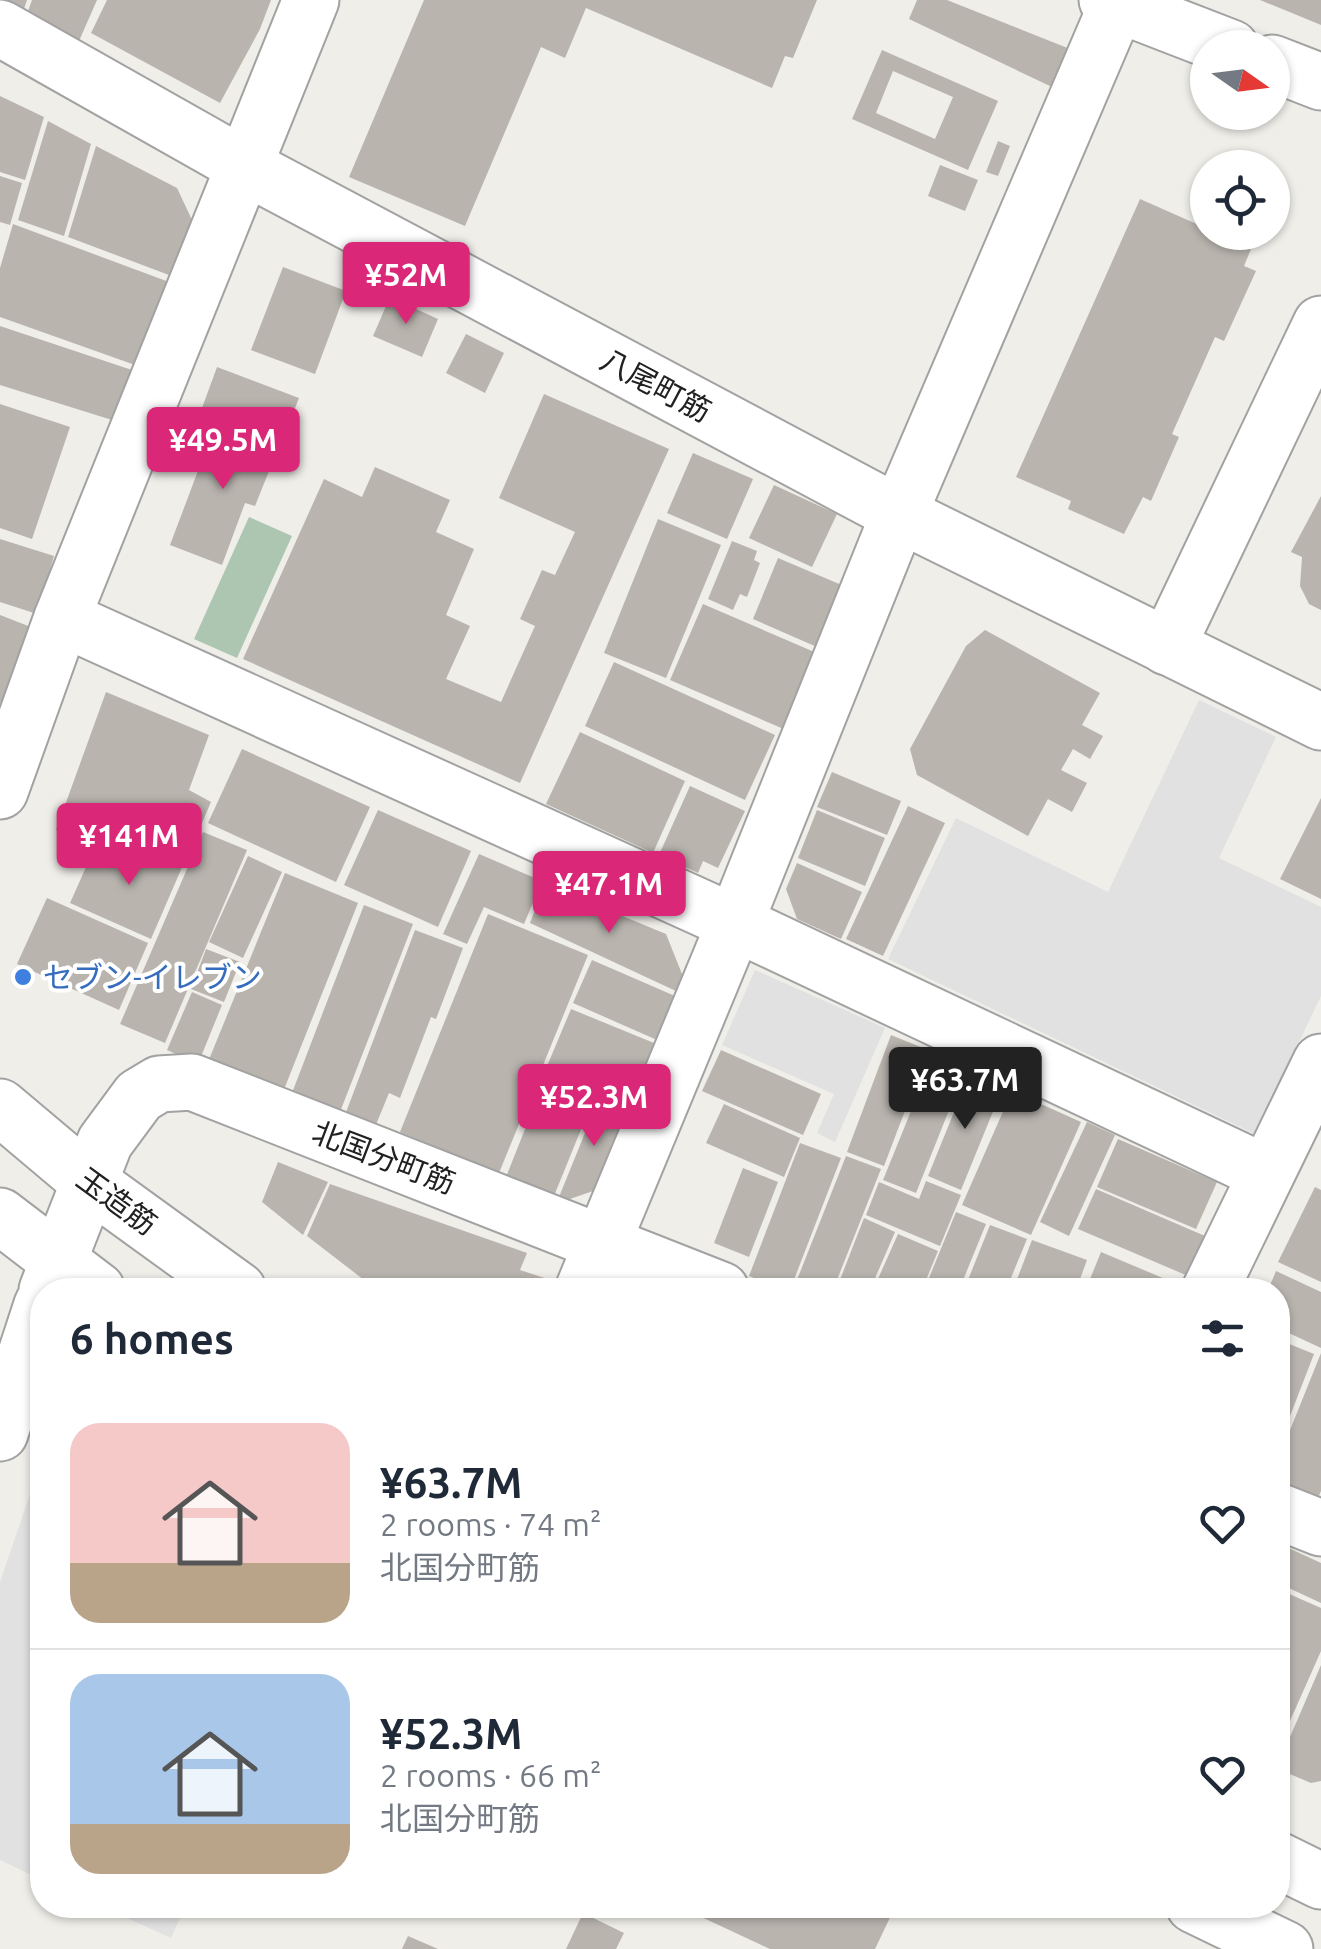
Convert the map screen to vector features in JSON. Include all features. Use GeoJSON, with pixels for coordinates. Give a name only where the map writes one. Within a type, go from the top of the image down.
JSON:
{"type":"FeatureCollection","features":[{"type":"Feature","properties":{"kind":"street"},"geometry":{"type":"LineString","coordinates":[[0,790],[62,618],[311,0]]}},
{"type":"Feature","properties":{"kind":"street"},"geometry":{"type":"LineString","coordinates":[[593,1266],[898,514],[1114,2],[1190,32]]}},
{"type":"Feature","properties":{"kind":"street","name":"八尾町筋"},"geometry":{"type":"LineString","coordinates":[[0,28],[246,167],[898,514],[1321,722]]}},
{"type":"Feature","properties":{"kind":"street"},"geometry":{"type":"LineString","coordinates":[[1290,70],[1321,82]]}},
{"type":"Feature","properties":{"kind":"street"},"geometry":{"type":"LineString","coordinates":[[1167,646],[1321,324]]}},
{"type":"Feature","properties":{"kind":"street"},"geometry":{"type":"LineString","coordinates":[[62,618],[735,923],[1266,1173]]}},
{"type":"Feature","properties":{"kind":"street"},"geometry":{"type":"LineString","coordinates":[[1216,1278],[1321,1062]]}},
{"type":"Feature","properties":{"kind":"street","name":"北国分町筋"},"geometry":{"type":"LineString","coordinates":[[63,1278],[89,1182],[105,1142],[139,1096],[160,1084],[192,1082],[593,1266],[657,1278]]}},
{"type":"Feature","properties":{"kind":"street","name":"玉造筋"},"geometry":{"type":"LineString","coordinates":[[0,1107],[89,1182],[221,1278]]}},
{"type":"Feature","properties":{"kind":"street"},"geometry":{"type":"LineString","coordinates":[[0,1216],[54,1278]]}},
{"type":"Feature","properties":{"kind":"street","name":"北国分町筋"},"geometry":{"type":"LineString","coordinates":[[0,1432],[30,1360]]}},
{"type":"Feature","properties":{"kind":"street"},"geometry":{"type":"LineString","coordinates":[[1290,1516],[1321,1528]]}},
{"type":"Feature","properties":{"kind":"street"},"geometry":{"type":"LineString","coordinates":[[1221,1918],[1285,1949]]}},
{"type":"Feature","properties":{"kind":"green space"},"geometry":{"type":"Polygon","coordinates":[[[249,517],[292,536],[237,658],[194,639],[249,517]]]}},
{"type":"Feature","properties":{"kind":"shaded area"},"geometry":{"type":"Polygon","coordinates":[[[1199,700],[1276,737],[1219,858],[1321,907],[1321,996],[1255,1134],[888,959],[956,818],[1108,892],[1199,700]]]}},
{"type":"Feature","properties":{"kind":"shaded area"},"geometry":{"type":"Polygon","coordinates":[[[755,970],[885,1028],[835,1142],[817,1133],[834,1094],[722,1045],[755,970]]]}},
{"type":"Feature","properties":{"kind":"shaded area"},"geometry":{"type":"Polygon","coordinates":[[[30,1494],[30,1874],[0,1860],[0,1582],[30,1494]]]}},
{"type":"Feature","properties":{"kind":"shaded area"},"geometry":{"type":"Polygon","coordinates":[[[127,1918],[180,1918],[171,1938],[127,1918]]]}},
{"type":"Feature","properties":{"kind":"building"},"geometry":{"type":"Polygon","coordinates":[[[0,0],[27,0],[23,12],[0,0]]]}},
{"type":"Feature","properties":{"kind":"building"},"geometry":{"type":"Polygon","coordinates":[[[32,0],[97,0],[79,41],[27,14],[32,0]]]}},
{"type":"Feature","properties":{"kind":"building"},"geometry":{"type":"Polygon","coordinates":[[[107,0],[271,0],[260,29],[220,103],[91,33],[107,0]]]}},
{"type":"Feature","properties":{"kind":"building"},"geometry":{"type":"Polygon","coordinates":[[[424,0],[817,0],[793,58],[785,56],[772,88],[586,8],[565,58],[541,47],[465,226],[349,177],[424,0]]]}},
{"type":"Feature","properties":{"kind":"building"},"geometry":{"type":"Polygon","coordinates":[[[917,0],[947,0],[1070,49],[1052,87],[909,19],[917,0]]]}},
{"type":"Feature","properties":{"kind":"building"},"geometry":{"type":"Polygon","coordinates":[[[1260,0],[1321,0],[1321,25],[1260,0]]]}},
{"type":"Feature","properties":{"kind":"building"},"geometry":{"type":"Polygon","coordinates":[[[882,50],[998,101],[968,170],[852,119],[882,50]],[[893,71],[876,113],[935,139],[953,97],[893,71]]]}},
{"type":"Feature","properties":{"kind":"building"},"geometry":{"type":"Polygon","coordinates":[[[0,96],[44,117],[25,180],[0,172],[0,96]]]}},
{"type":"Feature","properties":{"kind":"building"},"geometry":{"type":"Polygon","coordinates":[[[48,121],[91,144],[64,236],[18,220],[48,121]]]}},
{"type":"Feature","properties":{"kind":"building"},"geometry":{"type":"Polygon","coordinates":[[[998,141],[1010,146],[998,176],[986,172],[998,141]]]}},
{"type":"Feature","properties":{"kind":"building"},"geometry":{"type":"Polygon","coordinates":[[[96,146],[177,188],[192,220],[169,275],[68,237],[96,146]]]}},
{"type":"Feature","properties":{"kind":"building"},"geometry":{"type":"Polygon","coordinates":[[[940,165],[978,180],[965,211],[928,196],[940,165]]]}},
{"type":"Feature","properties":{"kind":"building"},"geometry":{"type":"Polygon","coordinates":[[[0,176],[22,183],[10,225],[0,222],[0,176]]]}},
{"type":"Feature","properties":{"kind":"building"},"geometry":{"type":"Polygon","coordinates":[[[1140,199],[1190,221],[1190,250],[1251,250],[1244,266],[1256,271],[1224,341],[1215,337],[1172,434],[1179,437],[1151,501],[1143,497],[1124,534],[1068,509],[1071,501],[1016,477],[1140,199]]]}},
{"type":"Feature","properties":{"kind":"building"},"geometry":{"type":"Polygon","coordinates":[[[13,224],[169,282],[135,365],[0,317],[0,268],[13,224]]]}},
{"type":"Feature","properties":{"kind":"building"},"geometry":{"type":"Polygon","coordinates":[[[283,267],[346,291],[315,374],[251,350],[283,267]]]}},
{"type":"Feature","properties":{"kind":"building"},"geometry":{"type":"Polygon","coordinates":[[[390,297],[438,319],[422,357],[373,336],[390,297]]]}},
{"type":"Feature","properties":{"kind":"building"},"geometry":{"type":"Polygon","coordinates":[[[0,326],[132,370],[112,420],[0,385],[0,326]]]}},
{"type":"Feature","properties":{"kind":"building"},"geometry":{"type":"Polygon","coordinates":[[[466,334],[504,353],[485,393],[446,373],[466,334]]]}},
{"type":"Feature","properties":{"kind":"building"},"geometry":{"type":"Polygon","coordinates":[[[217,367],[299,398],[283,439],[202,408],[217,367]]]}},
{"type":"Feature","properties":{"kind":"building"},"geometry":{"type":"Polygon","coordinates":[[[544,394],[669,449],[520,783],[243,659],[324,479],[362,497],[375,467],[450,500],[436,532],[474,549],[446,615],[470,626],[446,679],[501,702],[535,626],[520,619],[542,570],[555,575],[575,532],[499,498],[544,394]]]}},
{"type":"Feature","properties":{"kind":"building"},"geometry":{"type":"Polygon","coordinates":[[[0,404],[70,427],[32,539],[0,528],[0,404]]]}},
{"type":"Feature","properties":{"kind":"building"},"geometry":{"type":"Polygon","coordinates":[[[216,423],[279,446],[255,506],[245,503],[222,565],[170,545],[216,423]]]}},
{"type":"Feature","properties":{"kind":"building"},"geometry":{"type":"Polygon","coordinates":[[[693,453],[753,479],[727,539],[667,513],[693,453]]]}},
{"type":"Feature","properties":{"kind":"building"},"geometry":{"type":"Polygon","coordinates":[[[774,485],[837,514],[812,567],[749,538],[774,485]]]}},
{"type":"Feature","properties":{"kind":"building"},"geometry":{"type":"Polygon","coordinates":[[[1321,496],[1321,610],[1309,604],[1300,586],[1302,557],[1291,552],[1321,496]]]}},
{"type":"Feature","properties":{"kind":"building"},"geometry":{"type":"Polygon","coordinates":[[[658,519],[721,545],[666,678],[604,653],[658,519]]]}},
{"type":"Feature","properties":{"kind":"building"},"geometry":{"type":"Polygon","coordinates":[[[0,539],[54,556],[37,614],[0,602],[0,539]]]}},
{"type":"Feature","properties":{"kind":"building"},"geometry":{"type":"Polygon","coordinates":[[[732,541],[757,551],[754,560],[760,563],[747,597],[740,594],[733,610],[708,599],[732,541]]]}},
{"type":"Feature","properties":{"kind":"building"},"geometry":{"type":"Polygon","coordinates":[[[778,558],[844,586],[817,647],[753,619],[778,558]]]}},
{"type":"Feature","properties":{"kind":"building"},"geometry":{"type":"Polygon","coordinates":[[[703,604],[819,654],[786,730],[670,680],[703,604]]]}},
{"type":"Feature","properties":{"kind":"building"},"geometry":{"type":"Polygon","coordinates":[[[0,615],[36,629],[8,705],[0,702],[0,615]]]}},
{"type":"Feature","properties":{"kind":"building"},"geometry":{"type":"Polygon","coordinates":[[[985,630],[1100,693],[1082,725],[1103,736],[1090,759],[1073,749],[1061,770],[1087,783],[1072,812],[1048,799],[1028,836],[917,775],[910,749],[966,646],[985,630]]]}},
{"type":"Feature","properties":{"kind":"building"},"geometry":{"type":"Polygon","coordinates":[[[614,662],[775,735],[745,800],[585,726],[614,662]]]}},
{"type":"Feature","properties":{"kind":"building"},"geometry":{"type":"Polygon","coordinates":[[[106,692],[209,735],[189,790],[211,802],[189,853],[158,838],[149,857],[56,830],[106,692]]]}},
{"type":"Feature","properties":{"kind":"building"},"geometry":{"type":"Polygon","coordinates":[[[580,732],[685,781],[653,853],[546,804],[580,732]]]}},
{"type":"Feature","properties":{"kind":"building"},"geometry":{"type":"Polygon","coordinates":[[[242,749],[370,807],[336,882],[208,823],[242,749]]]}},
{"type":"Feature","properties":{"kind":"building"},"geometry":{"type":"Polygon","coordinates":[[[832,772],[901,801],[887,835],[817,807],[832,772]]]}},
{"type":"Feature","properties":{"kind":"building"},"geometry":{"type":"Polygon","coordinates":[[[690,786],[745,811],[718,868],[703,861],[698,873],[659,855],[690,786]]]}},
{"type":"Feature","properties":{"kind":"building"},"geometry":{"type":"Polygon","coordinates":[[[1321,798],[1321,899],[1280,879],[1321,798]]]}},
{"type":"Feature","properties":{"kind":"building"},"geometry":{"type":"Polygon","coordinates":[[[908,806],[945,823],[883,956],[846,939],[908,806]]]}},
{"type":"Feature","properties":{"kind":"building"},"geometry":{"type":"Polygon","coordinates":[[[378,810],[471,851],[438,927],[344,885],[378,810]]]}},
{"type":"Feature","properties":{"kind":"building"},"geometry":{"type":"Polygon","coordinates":[[[817,810],[885,838],[865,886],[798,858],[817,810]]]}},
{"type":"Feature","properties":{"kind":"building"},"geometry":{"type":"Polygon","coordinates":[[[203,832],[247,850],[165,1043],[120,1024],[203,832]]]}},
{"type":"Feature","properties":{"kind":"building"},"geometry":{"type":"Polygon","coordinates":[[[159,845],[186,858],[151,939],[70,903],[95,847],[150,864],[159,845]]]}},
{"type":"Feature","properties":{"kind":"building"},"geometry":{"type":"Polygon","coordinates":[[[479,854],[542,881],[524,924],[484,907],[467,944],[443,934],[479,854]]]}},
{"type":"Feature","properties":{"kind":"building"},"geometry":{"type":"Polygon","coordinates":[[[248,856],[282,872],[243,958],[209,942],[248,856]]]}},
{"type":"Feature","properties":{"kind":"building"},"geometry":{"type":"Polygon","coordinates":[[[797,863],[862,892],[841,939],[797,919],[786,889],[797,863]]]}},
{"type":"Feature","properties":{"kind":"building"},"geometry":{"type":"Polygon","coordinates":[[[285,873],[358,903],[283,1092],[208,1062],[285,873]]]}},
{"type":"Feature","properties":{"kind":"building"},"geometry":{"type":"Polygon","coordinates":[[[545,884],[666,934],[684,979],[678,992],[530,923],[545,884]]]}},
{"type":"Feature","properties":{"kind":"building"},"geometry":{"type":"Polygon","coordinates":[[[47,898],[148,943],[119,1010],[17,964],[47,898]]]}},
{"type":"Feature","properties":{"kind":"building"},"geometry":{"type":"Polygon","coordinates":[[[364,905],[413,924],[340,1112],[292,1093],[364,905]]]}},
{"type":"Feature","properties":{"kind":"building"},"geometry":{"type":"Polygon","coordinates":[[[488,914],[588,955],[499,1173],[400,1132],[488,914]]]}},
{"type":"Feature","properties":{"kind":"building"},"geometry":{"type":"Polygon","coordinates":[[[415,930],[463,948],[400,1098],[389,1093],[375,1127],[345,1115],[415,930]]]}},
{"type":"Feature","properties":{"kind":"building"},"geometry":{"type":"Polygon","coordinates":[[[206,949],[240,962],[224,1002],[191,989],[206,949]]]}},
{"type":"Feature","properties":{"kind":"building"},"geometry":{"type":"Polygon","coordinates":[[[592,960],[675,996],[657,1040],[573,1003],[592,960]]]}},
{"type":"Feature","properties":{"kind":"building"},"geometry":{"type":"Polygon","coordinates":[[[192,992],[222,1005],[198,1064],[167,1050],[192,992]]]}},
{"type":"Feature","properties":{"kind":"building"},"geometry":{"type":"Polygon","coordinates":[[[571,1009],[654,1043],[629,1106],[545,1071],[571,1009]]]}},
{"type":"Feature","properties":{"kind":"building"},"geometry":{"type":"Polygon","coordinates":[[[891,1035],[928,1050],[884,1166],[847,1152],[891,1035]]]}},
{"type":"Feature","properties":{"kind":"building"},"geometry":{"type":"Polygon","coordinates":[[[721,1050],[821,1094],[803,1135],[702,1091],[721,1050]]]}},
{"type":"Feature","properties":{"kind":"building"},"geometry":{"type":"Polygon","coordinates":[[[933,1057],[965,1070],[916,1193],[883,1180],[933,1057]]]}},
{"type":"Feature","properties":{"kind":"building"},"geometry":{"type":"Polygon","coordinates":[[[970,1073],[1003,1087],[961,1190],[928,1176],[970,1073]]]}},
{"type":"Feature","properties":{"kind":"building"},"geometry":{"type":"Polygon","coordinates":[[[546,1076],[595,1095],[554,1196],[506,1177],[546,1076]]]}},
{"type":"Feature","properties":{"kind":"building"},"geometry":{"type":"Polygon","coordinates":[[[1012,1091],[1081,1122],[1031,1235],[962,1205],[1012,1091]]]}},
{"type":"Feature","properties":{"kind":"building"},"geometry":{"type":"Polygon","coordinates":[[[600,1096],[627,1107],[596,1190],[567,1200],[559,1197],[600,1096]]]}},
{"type":"Feature","properties":{"kind":"building"},"geometry":{"type":"Polygon","coordinates":[[[724,1104],[800,1138],[784,1177],[706,1143],[724,1104]]]}},
{"type":"Feature","properties":{"kind":"building"},"geometry":{"type":"Polygon","coordinates":[[[1087,1122],[1115,1135],[1069,1236],[1040,1222],[1087,1122]]]}},
{"type":"Feature","properties":{"kind":"building"},"geometry":{"type":"Polygon","coordinates":[[[1118,1139],[1217,1182],[1196,1229],[1097,1187],[1118,1139]]]}},
{"type":"Feature","properties":{"kind":"building"},"geometry":{"type":"Polygon","coordinates":[[[800,1143],[841,1158],[795,1278],[749,1276],[800,1143]]]}},
{"type":"Feature","properties":{"kind":"building"},"geometry":{"type":"Polygon","coordinates":[[[846,1156],[881,1169],[838,1278],[798,1278],[846,1156]]]}},
{"type":"Feature","properties":{"kind":"building"},"geometry":{"type":"Polygon","coordinates":[[[278,1162],[328,1182],[303,1235],[262,1202],[278,1162]]]}},
{"type":"Feature","properties":{"kind":"building"},"geometry":{"type":"Polygon","coordinates":[[[743,1168],[778,1182],[749,1257],[714,1243],[743,1168]]]}},
{"type":"Feature","properties":{"kind":"building"},"geometry":{"type":"Polygon","coordinates":[[[926,1181],[961,1195],[940,1246],[866,1215],[879,1182],[919,1199],[926,1181]]]}},
{"type":"Feature","properties":{"kind":"building"},"geometry":{"type":"Polygon","coordinates":[[[330,1184],[527,1253],[520,1270],[545,1278],[361,1278],[307,1236],[330,1184]]]}},
{"type":"Feature","properties":{"kind":"building"},"geometry":{"type":"Polygon","coordinates":[[[1315,1187],[1321,1190],[1321,1282],[1278,1262],[1315,1187]]]}},
{"type":"Feature","properties":{"kind":"building"},"geometry":{"type":"Polygon","coordinates":[[[1096,1189],[1205,1236],[1188,1276],[1078,1229],[1096,1189]]]}},
{"type":"Feature","properties":{"kind":"building"},"geometry":{"type":"Polygon","coordinates":[[[956,1212],[986,1224],[964,1278],[929,1278],[956,1212]]]}},
{"type":"Feature","properties":{"kind":"building"},"geometry":{"type":"Polygon","coordinates":[[[864,1218],[895,1232],[875,1278],[841,1278],[864,1218]]]}},
{"type":"Feature","properties":{"kind":"building"},"geometry":{"type":"Polygon","coordinates":[[[990,1225],[1027,1239],[1011,1278],[969,1278],[990,1225]]]}},
{"type":"Feature","properties":{"kind":"building"},"geometry":{"type":"Polygon","coordinates":[[[898,1234],[938,1251],[927,1278],[878,1278],[898,1234]]]}},
{"type":"Feature","properties":{"kind":"building"},"geometry":{"type":"Polygon","coordinates":[[[1032,1240],[1087,1260],[1080,1278],[1018,1278],[1032,1240]]]}},
{"type":"Feature","properties":{"kind":"building"},"geometry":{"type":"Polygon","coordinates":[[[1101,1252],[1163,1278],[1090,1278],[1101,1252]]]}},
{"type":"Feature","properties":{"kind":"building"},"geometry":{"type":"Polygon","coordinates":[[[1276,1271],[1321,1292],[1321,1348],[1290,1334],[1290,1278],[1273,1278],[1276,1271]]]}},
{"type":"Feature","properties":{"kind":"building"},"geometry":{"type":"Polygon","coordinates":[[[1290,1344],[1314,1354],[1290,1416],[1290,1344]]]}},
{"type":"Feature","properties":{"kind":"building"},"geometry":{"type":"Polygon","coordinates":[[[1321,1353],[1321,1491],[1317,1500],[1290,1489],[1290,1430],[1321,1353]]]}},
{"type":"Feature","properties":{"kind":"building"},"geometry":{"type":"Polygon","coordinates":[[[1290,1549],[1321,1563],[1321,1603],[1290,1589],[1290,1549]]]}},
{"type":"Feature","properties":{"kind":"building"},"geometry":{"type":"Polygon","coordinates":[[[1290,1594],[1321,1608],[1321,1651],[1290,1721],[1290,1594]]]}},
{"type":"Feature","properties":{"kind":"building"},"geometry":{"type":"Polygon","coordinates":[[[1321,1665],[1321,1781],[1311,1783],[1290,1774],[1290,1737],[1321,1665]]]}},
{"type":"Feature","properties":{"kind":"building"},"geometry":{"type":"Polygon","coordinates":[[[581,1918],[593,1918],[624,1933],[616,1949],[566,1949],[581,1918]]]}},
{"type":"Feature","properties":{"kind":"building"},"geometry":{"type":"Polygon","coordinates":[[[704,1918],[890,1918],[875,1949],[770,1949],[704,1918]]]}},
{"type":"Feature","properties":{"kind":"building"},"geometry":{"type":"Polygon","coordinates":[[[408,1936],[438,1949],[402,1949],[408,1936]]]}},
{"type":"Feature","properties":{"kind":"place","name":"セブン-イレブン"},"geometry":{"type":"Point","coordinates":[23,977]}}]}
